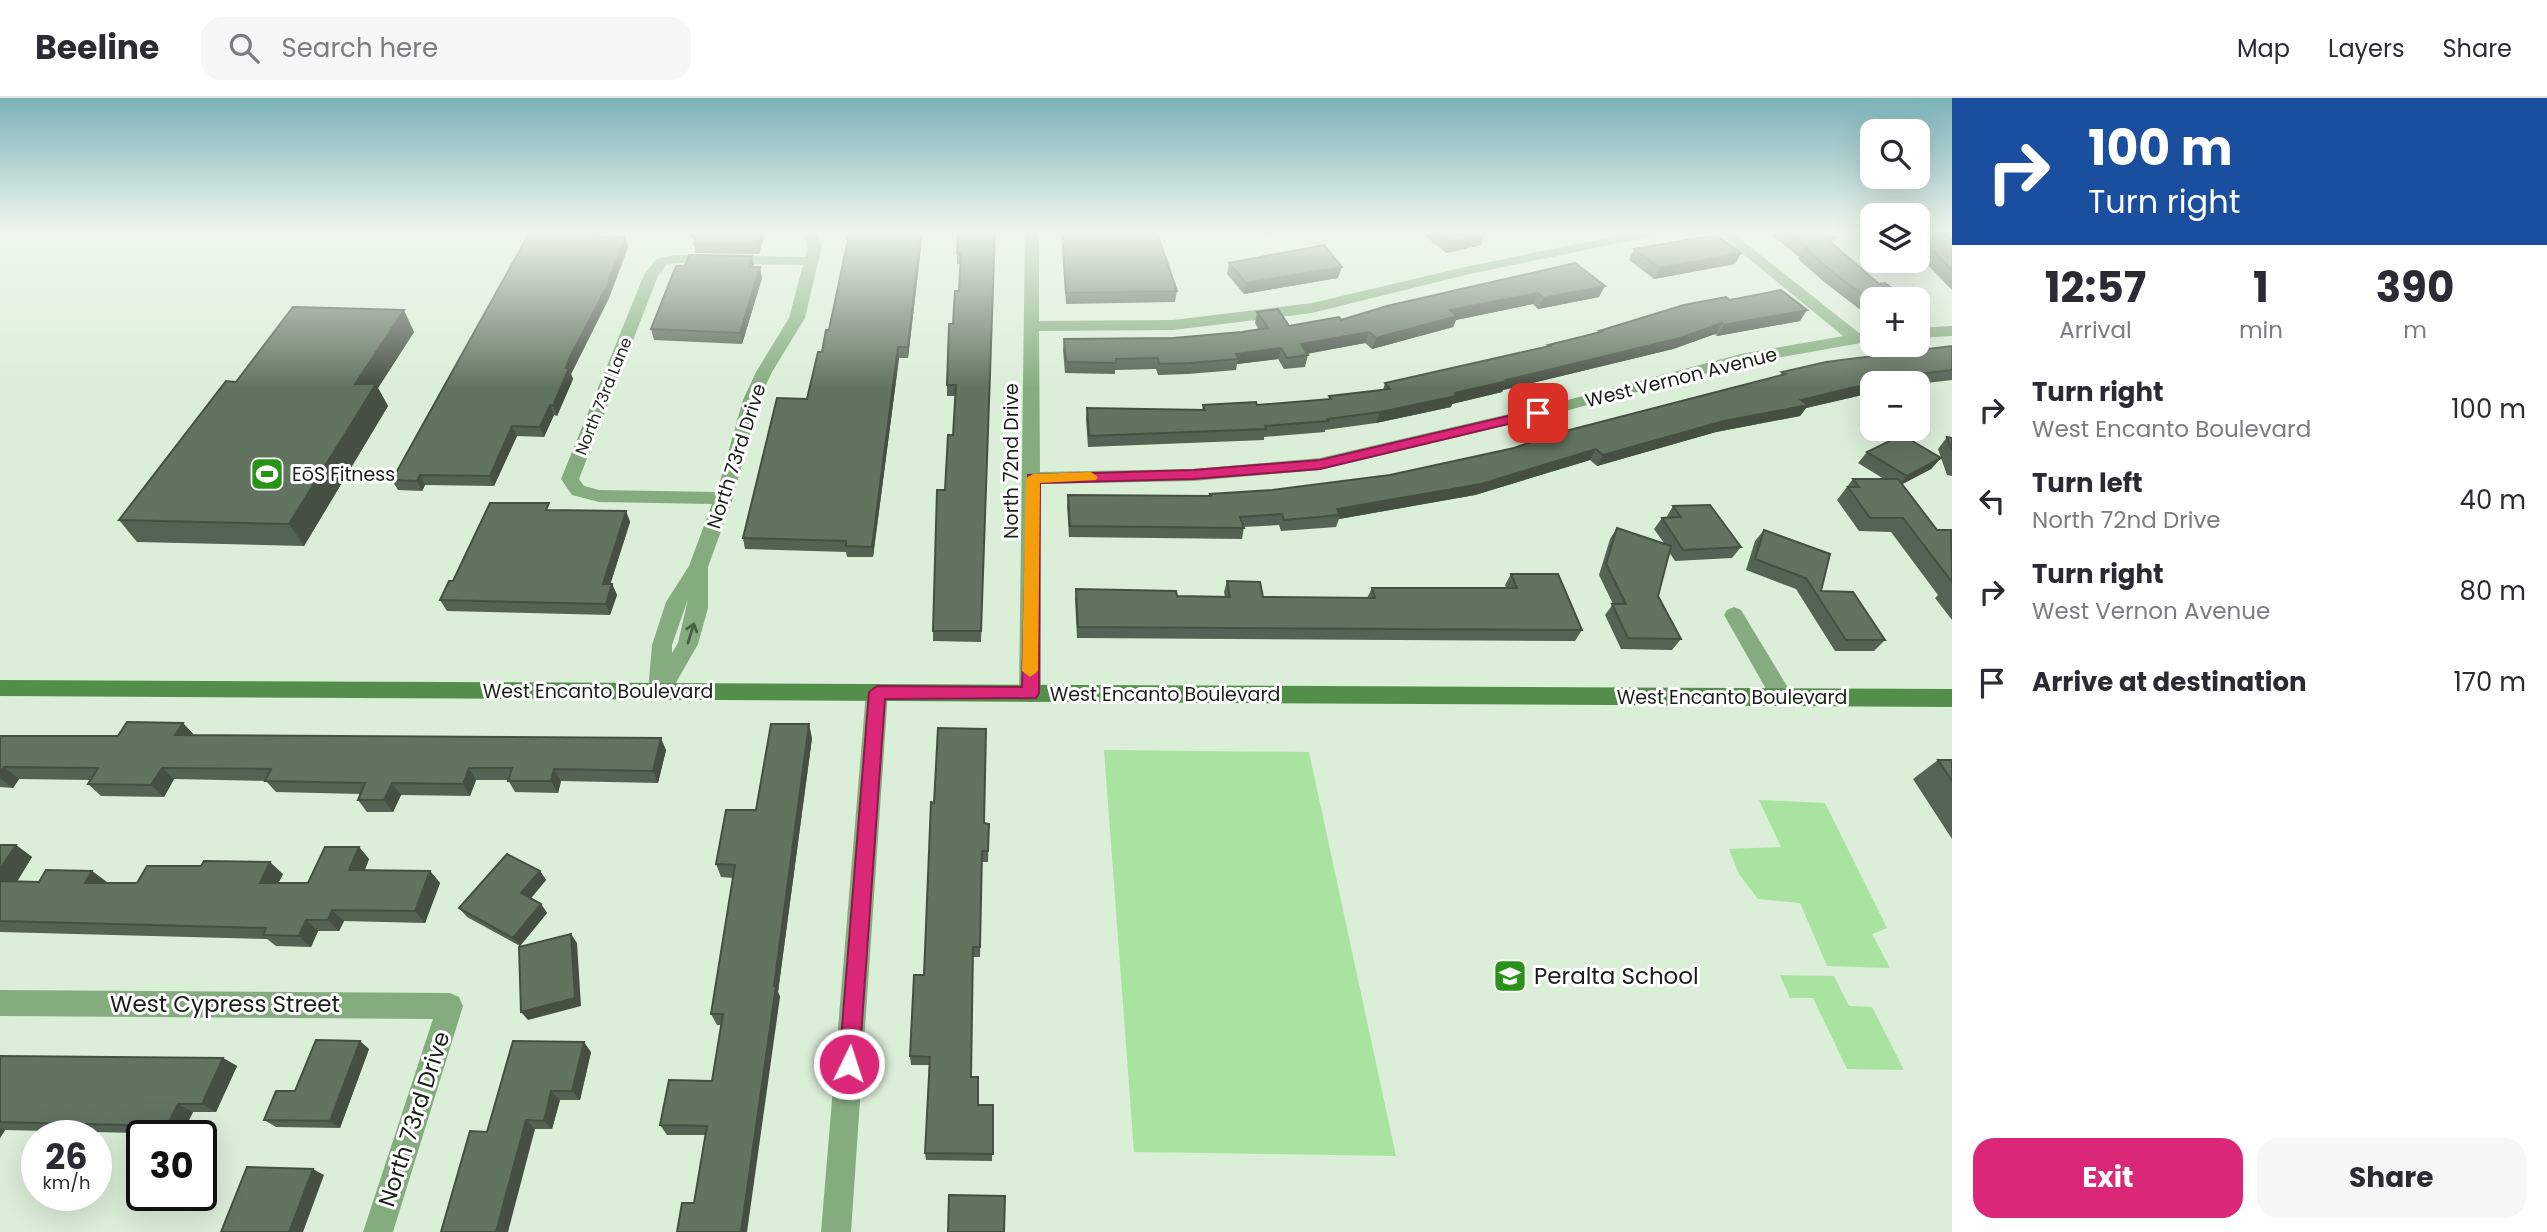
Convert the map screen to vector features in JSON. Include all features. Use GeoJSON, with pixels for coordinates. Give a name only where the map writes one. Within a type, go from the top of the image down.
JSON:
{"type":"FeatureCollection","features":[{"type":"Feature","properties":{"kind":"street","name":"North 73rd Lane"},"geometry":{"type":"LineString","coordinates":[[649,283],[570,479],[578,491],[599,496],[724,498]]}},
{"type":"Feature","properties":{"kind":"street","name":"North 73rd Drive"},"geometry":{"type":"LineString","coordinates":[[659,691],[688,644],[698,608],[698,567],[724,498],[751,400],[764,372],[797,318],[806,283]]}},
{"type":"Feature","properties":{"kind":"street","name":"North 72nd Drive"},"geometry":{"type":"LineString","coordinates":[[1030,693],[1033,478],[1031,283]]}},
{"type":"Feature","properties":{"kind":"street"},"geometry":{"type":"LineString","coordinates":[[1031,326],[1173,325],[1312,308],[1416,283]]}},
{"type":"Feature","properties":{"kind":"street"},"geometry":{"type":"LineString","coordinates":[[1792,283],[1860,334]]}},
{"type":"Feature","properties":{"kind":"street"},"geometry":{"type":"LineString","coordinates":[[1930,332],[1952,331]]}},
{"type":"Feature","properties":{"kind":"street","name":"West Vernon Avenue"},"geometry":{"type":"LineString","coordinates":[[1033,478],[1193,475],[1320,464],[1565,407],[1741,359],[1860,338]]}},
{"type":"Feature","properties":{"kind":"street"},"geometry":{"type":"LineString","coordinates":[[1734,615],[1782,697]]}},
{"type":"Feature","properties":{"kind":"street","name":"West Encanto Boulevard"},"geometry":{"type":"LineString","coordinates":[[0,688],[1952,698]]}},
{"type":"Feature","properties":{"kind":"street"},"geometry":{"type":"LineString","coordinates":[[836,1232],[877,692]]}},
{"type":"Feature","properties":{"kind":"street","name":"West Cypress Street"},"geometry":{"type":"LineString","coordinates":[[0,1003],[450,1006]]}},
{"type":"Feature","properties":{"kind":"street","name":"North 73rd Drive"},"geometry":{"type":"LineString","coordinates":[[378,1232],[450,1006]]}},
{"type":"Feature","properties":{"kind":"green space"},"geometry":{"type":"Polygon","coordinates":[[[1104,750],[1309,752],[1396,1156],[1134,1152],[1104,750]]]}},
{"type":"Feature","properties":{"kind":"green space"},"geometry":{"type":"Polygon","coordinates":[[[1759,800],[1825,803],[1887,928],[1872,934],[1890,968],[1827,966],[1800,903],[1758,899],[1739,874],[1729,849],[1781,847],[1759,800]]]}},
{"type":"Feature","properties":{"kind":"green space"},"geometry":{"type":"Polygon","coordinates":[[[1780,975],[1834,976],[1849,1006],[1872,1007],[1904,1070],[1847,1069],[1813,998],[1790,998],[1780,975]]]}},
{"type":"Feature","properties":{"kind":"building"},"geometry":{"type":"Polygon","coordinates":[[[502,283],[608,283],[569,359],[566,368],[569,368],[553,406],[550,405],[540,427],[512,426],[490,476],[420,475],[417,481],[392,480],[502,283]]]}},
{"type":"Feature","properties":{"kind":"building"},"geometry":{"type":"Polygon","coordinates":[[[669,283],[755,283],[740,333],[651,329],[669,283]]]}},
{"type":"Feature","properties":{"kind":"building"},"geometry":{"type":"Polygon","coordinates":[[[839,283],[915,283],[908,347],[898,347],[872,547],[846,546],[846,541],[743,538],[777,398],[807,399],[818,352],[822,352],[826,330],[829,330],[839,283]]]}},
{"type":"Feature","properties":{"kind":"building"},"geometry":{"type":"Polygon","coordinates":[[[959,283],[993,283],[981,631],[933,631],[937,490],[945,490],[948,435],[953,435],[956,385],[947,385],[949,324],[953,324],[955,291],[959,291],[959,283]]]}},
{"type":"Feature","properties":{"kind":"building"},"geometry":{"type":"Polygon","coordinates":[[[1065,283],[1174,283],[1177,291],[1066,293],[1065,283]]]}},
{"type":"Feature","properties":{"kind":"building"},"geometry":{"type":"Polygon","coordinates":[[[1488,283],[1601,283],[1605,286],[1543,298],[1538,293],[1450,310],[1457,316],[1376,338],[1369,332],[1301,344],[1308,355],[1287,358],[1281,348],[1236,354],[1239,359],[1190,363],[1159,364],[1158,358],[1116,359],[1116,363],[1066,362],[1064,339],[1173,338],[1242,332],[1268,328],[1257,312],[1278,309],[1289,326],[1339,317],[1341,320],[1387,306],[1488,283]]]}},
{"type":"Feature","properties":{"kind":"building"},"geometry":{"type":"Polygon","coordinates":[[[1847,283],[1879,284],[1885,283],[1890,287],[1860,287],[1860,293],[1847,283]]]}},
{"type":"Feature","properties":{"kind":"building"},"geometry":{"type":"Polygon","coordinates":[[[1781,290],[1807,310],[1724,325],[1722,323],[1680,338],[1455,393],[1456,396],[1380,412],[1327,419],[1328,421],[1265,426],[1266,429],[1089,436],[1087,408],[1205,410],[1203,405],[1256,402],[1257,405],[1331,399],[1329,396],[1390,389],[1385,383],[1550,346],[1548,345],[1601,332],[1599,331],[1684,305],[1781,290]]]}},
{"type":"Feature","properties":{"kind":"building"},"geometry":{"type":"Polygon","coordinates":[[[293,307],[404,310],[355,384],[376,384],[289,524],[119,520],[226,381],[236,382],[293,307]]]}},
{"type":"Feature","properties":{"kind":"building"},"geometry":{"type":"Polygon","coordinates":[[[1952,346],[1952,370],[1930,373],[1860,371],[1860,386],[1801,400],[1808,405],[1724,421],[1603,455],[1596,449],[1481,484],[1337,509],[1340,515],[1284,520],[1282,514],[1240,517],[1244,528],[1070,526],[1068,495],[1211,496],[1210,494],[1272,490],[1390,475],[1514,448],[1558,433],[1786,374],[1782,372],[1865,357],[1930,357],[1930,349],[1952,346]]]}},
{"type":"Feature","properties":{"kind":"building"},"geometry":{"type":"Polygon","coordinates":[[[1890,441],[1912,441],[1941,458],[1907,476],[1867,452],[1890,441]]]}},
{"type":"Feature","properties":{"kind":"building"},"geometry":{"type":"Polygon","coordinates":[[[1853,479],[1898,479],[1937,530],[1951,530],[1952,582],[1903,518],[1870,518],[1848,487],[1859,487],[1853,479]]]}},
{"type":"Feature","properties":{"kind":"building"},"geometry":{"type":"Polygon","coordinates":[[[490,503],[549,503],[546,510],[626,511],[603,584],[612,584],[606,604],[440,600],[449,581],[453,581],[490,503]]]}},
{"type":"Feature","properties":{"kind":"building"},"geometry":{"type":"Polygon","coordinates":[[[1710,505],[1741,547],[1683,550],[1662,518],[1681,517],[1673,506],[1710,505]]]}},
{"type":"Feature","properties":{"kind":"building"},"geometry":{"type":"Polygon","coordinates":[[[1617,528],[1671,546],[1658,596],[1681,639],[1628,638],[1612,604],[1626,604],[1606,564],[1617,528]]]}},
{"type":"Feature","properties":{"kind":"building"},"geometry":{"type":"Polygon","coordinates":[[[1764,530],[1830,554],[1821,591],[1853,592],[1885,640],[1846,640],[1806,578],[1755,559],[1764,530]]]}},
{"type":"Feature","properties":{"kind":"building"},"geometry":{"type":"Polygon","coordinates":[[[1511,574],[1558,574],[1582,630],[1078,627],[1076,589],[1176,591],[1177,596],[1230,597],[1227,581],[1260,582],[1263,597],[1375,598],[1372,588],[1517,588],[1511,574]]]}},
{"type":"Feature","properties":{"kind":"building"},"geometry":{"type":"Polygon","coordinates":[[[127,722],[183,723],[175,735],[661,738],[653,771],[554,769],[551,781],[508,781],[512,768],[469,768],[463,784],[392,783],[384,800],[358,800],[365,783],[265,781],[271,769],[162,768],[151,785],[88,784],[98,768],[4,767],[0,772],[0,736],[118,736],[127,722]]]}},
{"type":"Feature","properties":{"kind":"building"},"geometry":{"type":"Polygon","coordinates":[[[771,724],[809,724],[741,1232],[677,1232],[682,1203],[694,1203],[707,1126],[660,1125],[669,1080],[712,1081],[723,1014],[711,1014],[735,865],[716,864],[726,810],[756,810],[771,724]]]}},
{"type":"Feature","properties":{"kind":"building"},"geometry":{"type":"Polygon","coordinates":[[[938,728],[986,729],[984,823],[989,824],[988,851],[982,851],[980,947],[973,947],[971,1077],[978,1077],[978,1105],[993,1105],[993,1154],[925,1153],[930,1057],[910,1056],[914,975],[924,975],[931,802],[934,803],[938,728]]]}},
{"type":"Feature","properties":{"kind":"building"},"geometry":{"type":"Polygon","coordinates":[[[1938,760],[1952,760],[1952,781],[1938,760]]]}},
{"type":"Feature","properties":{"kind":"building"},"geometry":{"type":"Polygon","coordinates":[[[0,845],[16,845],[0,869],[0,845]]]}},
{"type":"Feature","properties":{"kind":"building"},"geometry":{"type":"Polygon","coordinates":[[[325,847],[359,847],[349,870],[430,871],[415,911],[332,910],[328,920],[306,920],[299,936],[263,935],[266,928],[0,921],[0,881],[39,882],[46,870],[92,871],[85,883],[137,883],[147,866],[201,866],[204,861],[270,862],[260,883],[308,883],[325,847]]]}},
{"type":"Feature","properties":{"kind":"building"},"geometry":{"type":"Polygon","coordinates":[[[507,854],[540,871],[521,893],[541,904],[513,938],[459,908],[507,854]]]}},
{"type":"Feature","properties":{"kind":"building"},"geometry":{"type":"Polygon","coordinates":[[[571,934],[575,998],[521,1012],[519,947],[571,934]]]}},
{"type":"Feature","properties":{"kind":"building"},"geometry":{"type":"Polygon","coordinates":[[[316,1040],[360,1041],[330,1121],[264,1120],[276,1091],[295,1091],[316,1040]]]}},
{"type":"Feature","properties":{"kind":"building"},"geometry":{"type":"Polygon","coordinates":[[[513,1041],[584,1042],[572,1091],[551,1091],[544,1121],[526,1120],[496,1232],[441,1232],[470,1131],[487,1132],[513,1041]]]}},
{"type":"Feature","properties":{"kind":"building"},"geometry":{"type":"Polygon","coordinates":[[[0,1056],[223,1058],[202,1104],[178,1104],[170,1120],[126,1120],[126,1125],[112,1125],[112,1120],[0,1122],[0,1056]]]}},
{"type":"Feature","properties":{"kind":"building"},"geometry":{"type":"Polygon","coordinates":[[[247,1167],[313,1169],[289,1232],[221,1232],[247,1167]]]}},
{"type":"Feature","properties":{"kind":"building"},"geometry":{"type":"Polygon","coordinates":[[[949,1195],[1005,1196],[1004,1232],[948,1232],[949,1195]]]}},
{"type":"Feature","properties":{"kind":"slow traffic"},"geometry":{"type":"LineString","coordinates":[[1030,671],[1033,478],[1091,477]]}},
{"type":"Feature","properties":{"kind":"place","name":"EōS Fitness"},"geometry":{"type":"Point","coordinates":[267,474]}},
{"type":"Feature","properties":{"kind":"place","name":"Peralta School"},"geometry":{"type":"Point","coordinates":[1510,976]}},
{"type":"Feature","properties":{"kind":"route"},"geometry":{"type":"LineString","coordinates":[[849,1064],[877,692],[1030,693],[1033,478],[1193,475],[1320,464],[1538,413]]}}]}
